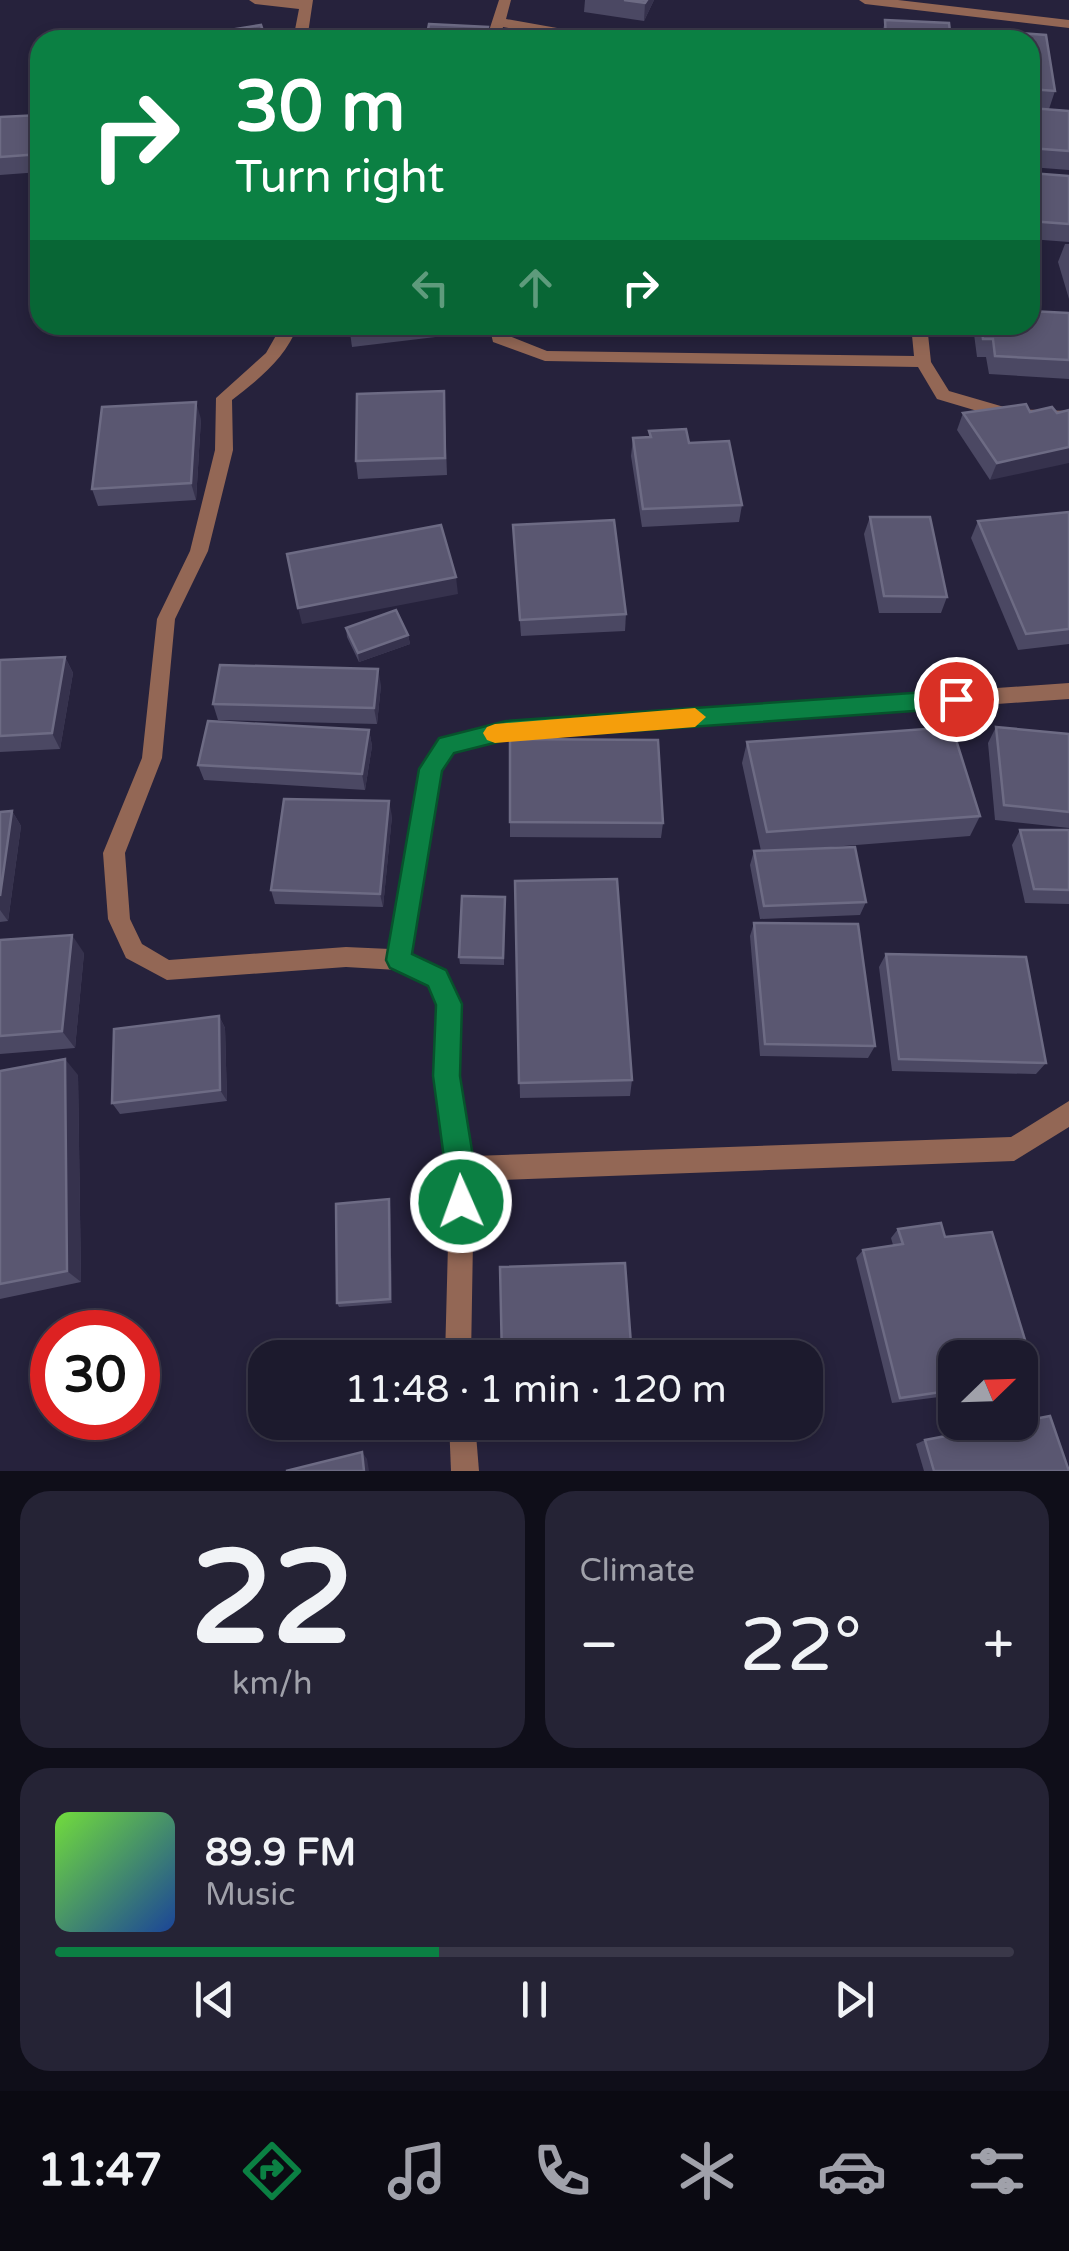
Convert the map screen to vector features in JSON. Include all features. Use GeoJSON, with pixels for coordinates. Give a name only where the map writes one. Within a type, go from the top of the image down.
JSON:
{"type":"FeatureCollection","features":[{"type":"Feature","properties":{"kind":"street"},"geometry":{"type":"LineString","coordinates":[[255,0],[306,3],[302,30]]}},
{"type":"Feature","properties":{"kind":"street"},"geometry":{"type":"LineString","coordinates":[[496,30],[506,0]]}},
{"type":"Feature","properties":{"kind":"street"},"geometry":{"type":"LineString","coordinates":[[865,0],[1069,24]]}},
{"type":"Feature","properties":{"kind":"street"},"geometry":{"type":"LineString","coordinates":[[499,22],[545,30]]}},
{"type":"Feature","properties":{"kind":"street"},"geometry":{"type":"LineString","coordinates":[[287,335],[270,358],[224,398],[224,450],[199,550],[166,619],[152,758],[114,853],[120,920],[134,951],[166,970],[346,957],[399,960],[437,978],[449,1004],[446,1076],[462,1169],[458,1340]]}},
{"type":"Feature","properties":{"kind":"street"},"geometry":{"type":"LineString","coordinates":[[499,335],[545,356],[924,362]]}},
{"type":"Feature","properties":{"kind":"street"},"geometry":{"type":"LineString","coordinates":[[920,335],[924,362],[944,394],[1010,415],[1069,417]]}},
{"type":"Feature","properties":{"kind":"street"},"geometry":{"type":"LineString","coordinates":[[399,960],[430,769],[447,745],[506,731],[1069,691]]}},
{"type":"Feature","properties":{"kind":"street"},"geometry":{"type":"LineString","coordinates":[[462,1169],[1014,1149],[1069,1114]]}},
{"type":"Feature","properties":{"kind":"street"},"geometry":{"type":"LineString","coordinates":[[463,1440],[465,1471]]}},
{"type":"Feature","properties":{"kind":"building"},"geometry":{"type":"Polygon","coordinates":[[[885,20],[949,23],[950,30],[886,30],[885,20]]]}},
{"type":"Feature","properties":{"kind":"building"},"geometry":{"type":"Polygon","coordinates":[[[429,24],[488,27],[488,30],[428,30],[429,24]]]}},
{"type":"Feature","properties":{"kind":"building"},"geometry":{"type":"Polygon","coordinates":[[[261,25],[263,30],[230,30],[261,25]]]}},
{"type":"Feature","properties":{"kind":"building"},"geometry":{"type":"Polygon","coordinates":[[[1040,35],[1046,35],[1055,91],[1040,90],[1040,35]]]}},
{"type":"Feature","properties":{"kind":"building"},"geometry":{"type":"Polygon","coordinates":[[[1040,109],[1069,111],[1069,151],[1040,149],[1040,109]]]}},
{"type":"Feature","properties":{"kind":"building"},"geometry":{"type":"Polygon","coordinates":[[[30,116],[30,155],[0,157],[0,117],[30,116]]]}},
{"type":"Feature","properties":{"kind":"building"},"geometry":{"type":"Polygon","coordinates":[[[1040,174],[1069,176],[1069,224],[1040,222],[1040,174]]]}},
{"type":"Feature","properties":{"kind":"building"},"geometry":{"type":"Polygon","coordinates":[[[1040,312],[1069,313],[1069,360],[995,356],[993,339],[983,339],[982,335],[1040,335],[1040,312]]]}},
{"type":"Feature","properties":{"kind":"building"},"geometry":{"type":"Polygon","coordinates":[[[444,391],[445,458],[356,461],[357,394],[444,391]]]}},
{"type":"Feature","properties":{"kind":"building"},"geometry":{"type":"Polygon","coordinates":[[[196,402],[191,483],[92,489],[102,407],[196,402]]]}},
{"type":"Feature","properties":{"kind":"building"},"geometry":{"type":"Polygon","coordinates":[[[1026,404],[1030,412],[1052,407],[1057,413],[1069,410],[1069,447],[997,463],[963,413],[1026,404]]]}},
{"type":"Feature","properties":{"kind":"building"},"geometry":{"type":"Polygon","coordinates":[[[686,429],[689,443],[729,441],[742,505],[643,509],[633,438],[651,437],[649,431],[686,429]]]}},
{"type":"Feature","properties":{"kind":"building"},"geometry":{"type":"Polygon","coordinates":[[[1069,512],[1069,629],[1026,634],[978,521],[1069,512]]]}},
{"type":"Feature","properties":{"kind":"building"},"geometry":{"type":"Polygon","coordinates":[[[870,517],[930,517],[947,597],[884,596],[870,517]]]}},
{"type":"Feature","properties":{"kind":"building"},"geometry":{"type":"Polygon","coordinates":[[[614,520],[626,614],[520,620],[513,525],[614,520]]]}},
{"type":"Feature","properties":{"kind":"building"},"geometry":{"type":"Polygon","coordinates":[[[441,525],[456,577],[298,608],[287,554],[441,525]]]}},
{"type":"Feature","properties":{"kind":"building"},"geometry":{"type":"Polygon","coordinates":[[[396,610],[408,635],[358,653],[346,628],[396,610]]]}},
{"type":"Feature","properties":{"kind":"building"},"geometry":{"type":"Polygon","coordinates":[[[65,657],[52,733],[0,736],[0,660],[65,657]]]}},
{"type":"Feature","properties":{"kind":"building"},"geometry":{"type":"Polygon","coordinates":[[[220,665],[378,669],[374,708],[213,704],[220,665]]]}},
{"type":"Feature","properties":{"kind":"building"},"geometry":{"type":"Polygon","coordinates":[[[208,721],[369,730],[362,774],[198,765],[208,721]]]}},
{"type":"Feature","properties":{"kind":"building"},"geometry":{"type":"Polygon","coordinates":[[[952,727],[980,816],[767,832],[747,742],[952,727]]]}},
{"type":"Feature","properties":{"kind":"building"},"geometry":{"type":"Polygon","coordinates":[[[996,727],[1069,734],[1069,812],[1004,805],[996,727]]]}},
{"type":"Feature","properties":{"kind":"building"},"geometry":{"type":"Polygon","coordinates":[[[510,739],[658,740],[663,823],[510,822],[510,739]]]}},
{"type":"Feature","properties":{"kind":"building"},"geometry":{"type":"Polygon","coordinates":[[[284,799],[389,801],[380,894],[271,890],[284,799]]]}},
{"type":"Feature","properties":{"kind":"building"},"geometry":{"type":"Polygon","coordinates":[[[12,811],[0,896],[0,812],[12,811]]]}},
{"type":"Feature","properties":{"kind":"building"},"geometry":{"type":"Polygon","coordinates":[[[1020,830],[1069,830],[1069,890],[1034,889],[1020,830]]]}},
{"type":"Feature","properties":{"kind":"building"},"geometry":{"type":"Polygon","coordinates":[[[855,847],[866,902],[764,906],[754,851],[855,847]]]}},
{"type":"Feature","properties":{"kind":"building"},"geometry":{"type":"Polygon","coordinates":[[[617,879],[632,1080],[519,1083],[515,881],[617,879]]]}},
{"type":"Feature","properties":{"kind":"building"},"geometry":{"type":"Polygon","coordinates":[[[462,896],[505,897],[503,958],[459,957],[462,896]]]}},
{"type":"Feature","properties":{"kind":"building"},"geometry":{"type":"Polygon","coordinates":[[[754,923],[858,924],[875,1046],[765,1044],[754,923]]]}},
{"type":"Feature","properties":{"kind":"building"},"geometry":{"type":"Polygon","coordinates":[[[72,935],[62,1031],[0,1036],[0,940],[72,935]]]}},
{"type":"Feature","properties":{"kind":"building"},"geometry":{"type":"Polygon","coordinates":[[[886,954],[1026,957],[1046,1063],[899,1059],[886,954]]]}},
{"type":"Feature","properties":{"kind":"building"},"geometry":{"type":"Polygon","coordinates":[[[219,1016],[220,1090],[112,1103],[114,1029],[219,1016]]]}},
{"type":"Feature","properties":{"kind":"building"},"geometry":{"type":"Polygon","coordinates":[[[65,1059],[67,1271],[0,1284],[0,1071],[65,1059]]]}},
{"type":"Feature","properties":{"kind":"building"},"geometry":{"type":"Polygon","coordinates":[[[389,1199],[390,1299],[337,1303],[336,1204],[389,1199]]]}},
{"type":"Feature","properties":{"kind":"building"},"geometry":{"type":"Polygon","coordinates":[[[941,1223],[945,1237],[992,1232],[1025,1340],[938,1340],[938,1392],[900,1398],[863,1250],[903,1244],[898,1229],[941,1223]]]}},
{"type":"Feature","properties":{"kind":"building"},"geometry":{"type":"Polygon","coordinates":[[[625,1263],[631,1340],[502,1340],[500,1267],[625,1263]]]}},
{"type":"Feature","properties":{"kind":"building"},"geometry":{"type":"Polygon","coordinates":[[[1050,1416],[1069,1471],[934,1471],[925,1440],[1038,1440],[1038,1418],[1050,1416]]]}},
{"type":"Feature","properties":{"kind":"building"},"geometry":{"type":"Polygon","coordinates":[[[362,1452],[364,1471],[286,1471],[362,1452]]]}},
{"type":"Feature","properties":{"kind":"slow traffic"},"geometry":{"type":"LineString","coordinates":[[495,733],[695,717]]}},
{"type":"Feature","properties":{"kind":"route"},"geometry":{"type":"LineString","coordinates":[[461,1202],[462,1169],[446,1076],[449,1004],[437,978],[399,960],[430,769],[447,745],[506,731],[956,699]]}}]}
